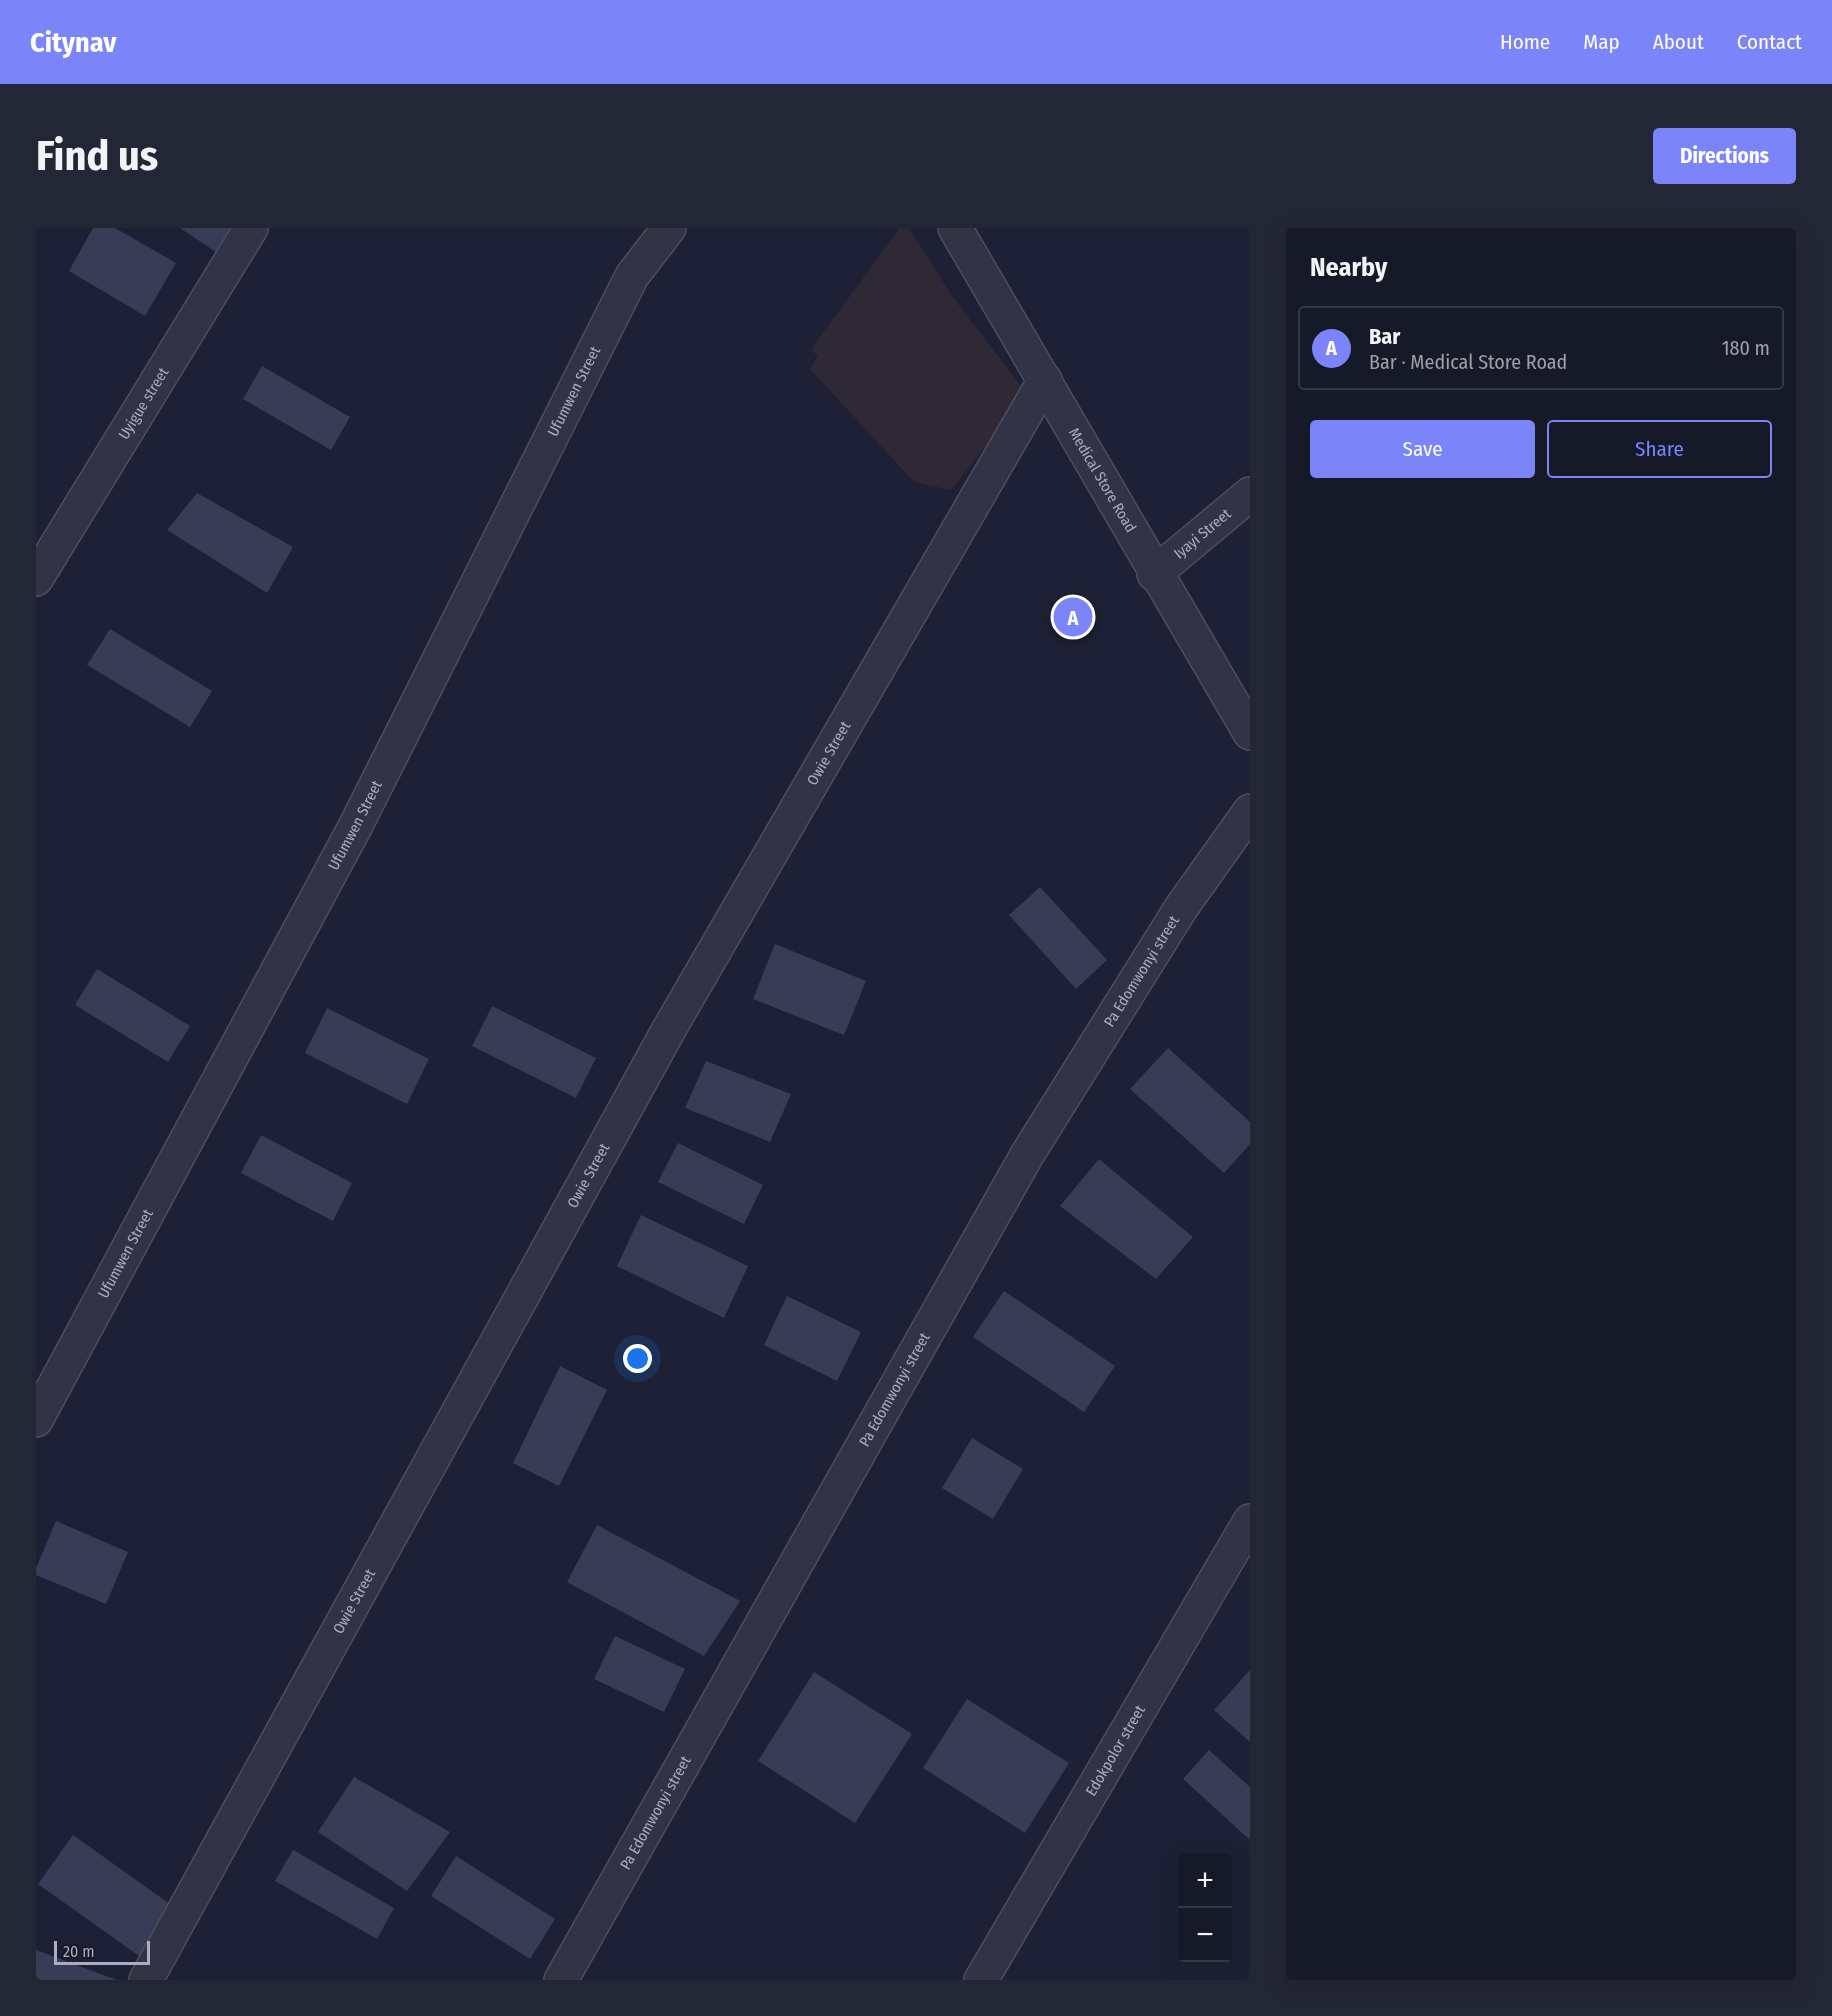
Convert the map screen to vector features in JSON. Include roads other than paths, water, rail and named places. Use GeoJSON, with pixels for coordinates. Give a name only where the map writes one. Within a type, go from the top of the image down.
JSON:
{"type":"FeatureCollection","features":[{"type":"Feature","properties":{"kind":"street","name":"Uyigue street"},"geometry":{"type":"LineString","coordinates":[[36,579],[250,228]]}},
{"type":"Feature","properties":{"kind":"street","name":"Ufumwen Street"},"geometry":{"type":"LineString","coordinates":[[36,1420],[355,827],[632,276],[669,228]]}},
{"type":"Feature","properties":{"kind":"street","name":"Medical Store Road"},"geometry":{"type":"LineString","coordinates":[[955,228],[1045,380],[1154,574],[1250,733]]}},
{"type":"Feature","properties":{"kind":"street","name":"Owie Street"},"geometry":{"type":"LineString","coordinates":[[146,1980],[668,1031],[1045,380]]}},
{"type":"Feature","properties":{"kind":"street","name":"Iyayi Street"},"geometry":{"type":"LineString","coordinates":[[1154,574],[1250,494]]}},
{"type":"Feature","properties":{"kind":"street","name":"Pa Edomwonyi street"},"geometry":{"type":"LineString","coordinates":[[561,1980],[1027,1155],[1181,908],[1250,811]]}},
{"type":"Feature","properties":{"kind":"street","name":"Edokpolor street"},"geometry":{"type":"LineString","coordinates":[[981,1980],[1250,1521]]}},
{"type":"Feature","properties":{"kind":"place","name":"Bar"},"geometry":{"type":"Point","coordinates":[1073,617]}}]}
